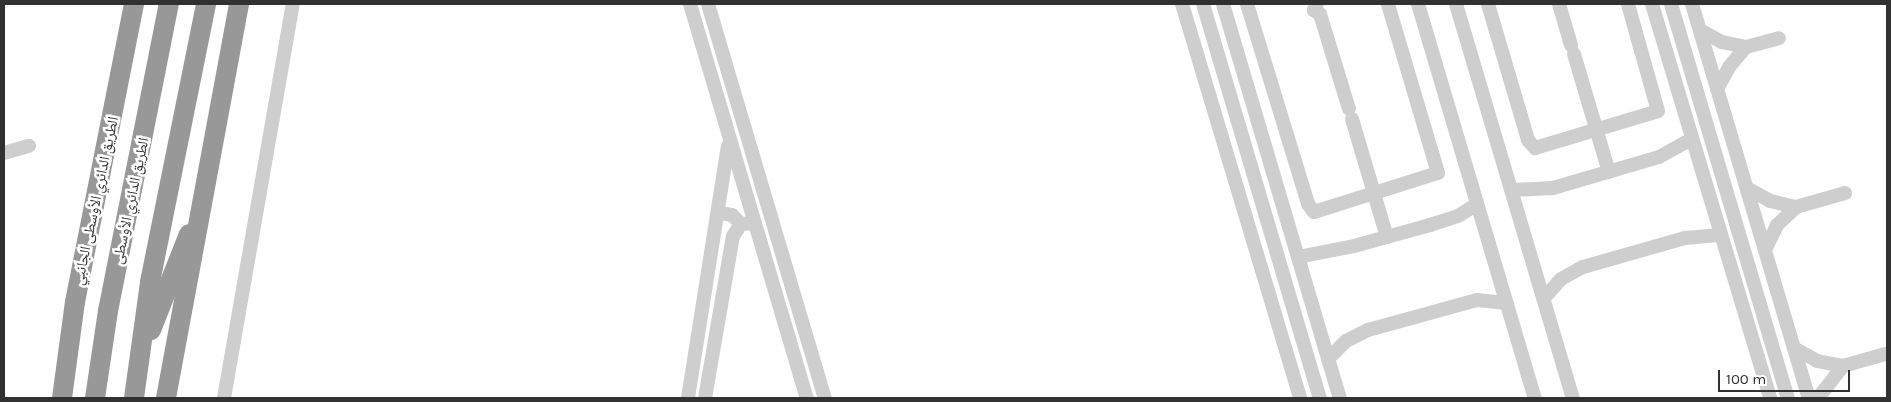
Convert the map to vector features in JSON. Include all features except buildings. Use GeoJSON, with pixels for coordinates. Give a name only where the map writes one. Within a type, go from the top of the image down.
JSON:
{"type":"FeatureCollection","features":[{"type":"Feature","properties":{"kind":"highway","name":"الطريق الدائري الأوسطى الجانبي"},"geometry":{"type":"LineString","coordinates":[[62,398],[78,285],[134,4]]}},
{"type":"Feature","properties":{"kind":"highway","name":"الطريق الدائري الأوسطى"},"geometry":{"type":"LineString","coordinates":[[96,398],[108,311],[169,4]]}},
{"type":"Feature","properties":{"kind":"highway"},"geometry":{"type":"LineString","coordinates":[[134,398],[139,351],[206,4]]}},
{"type":"Feature","properties":{"kind":"highway"},"geometry":{"type":"LineString","coordinates":[[166,398],[239,4]]}},
{"type":"Feature","properties":{"kind":"highway"},"geometry":{"type":"LineString","coordinates":[[139,351],[155,320],[178,256],[198,219]]}},
{"type":"Feature","properties":{"kind":"street"},"geometry":{"type":"LineString","coordinates":[[224,398],[293,4]]}},
{"type":"Feature","properties":{"kind":"street"},"geometry":{"type":"LineString","coordinates":[[690,4],[727,130],[748,224],[807,398]]}},
{"type":"Feature","properties":{"kind":"street"},"geometry":{"type":"LineString","coordinates":[[708,4],[825,398]]}},
{"type":"Feature","properties":{"kind":"street"},"geometry":{"type":"LineString","coordinates":[[1182,4],[1300,398]]}},
{"type":"Feature","properties":{"kind":"street"},"geometry":{"type":"LineString","coordinates":[[1203,4],[1320,398]]}},
{"type":"Feature","properties":{"kind":"street"},"geometry":{"type":"LineString","coordinates":[[1223,4],[1340,398]]}},
{"type":"Feature","properties":{"kind":"street"},"geometry":{"type":"LineString","coordinates":[[1247,4],[1308,204],[1311,211],[1317,212],[1438,173],[1388,4]]}},
{"type":"Feature","properties":{"kind":"street"},"geometry":{"type":"LineString","coordinates":[[1418,4],[1535,398]]}},
{"type":"Feature","properties":{"kind":"street"},"geometry":{"type":"LineString","coordinates":[[1456,4],[1574,398]]}},
{"type":"Feature","properties":{"kind":"street"},"geometry":{"type":"LineString","coordinates":[[1488,4],[1532,147],[1656,112],[1657,100],[1628,4]]}},
{"type":"Feature","properties":{"kind":"street"},"geometry":{"type":"LineString","coordinates":[[1559,4],[1609,172]]}},
{"type":"Feature","properties":{"kind":"street"},"geometry":{"type":"LineString","coordinates":[[1652,4],[1770,398]]}},
{"type":"Feature","properties":{"kind":"street"},"geometry":{"type":"LineString","coordinates":[[1671,4],[1788,398]]}},
{"type":"Feature","properties":{"kind":"street"},"geometry":{"type":"LineString","coordinates":[[1692,4],[1809,398]]}},
{"type":"Feature","properties":{"kind":"street"},"geometry":{"type":"LineString","coordinates":[[1319,7],[1387,237]]}},
{"type":"Feature","properties":{"kind":"street"},"geometry":{"type":"LineString","coordinates":[[1700,30],[1722,42],[1746,47],[1779,38]]}},
{"type":"Feature","properties":{"kind":"street"},"geometry":{"type":"LineString","coordinates":[[1717,89],[1730,67],[1746,47]]}},
{"type":"Feature","properties":{"kind":"street"},"geometry":{"type":"LineString","coordinates":[[1657,100],[1679,94]]}},
{"type":"Feature","properties":{"kind":"street"},"geometry":{"type":"LineString","coordinates":[[688,398],[720,213],[727,160],[727,130]]}},
{"type":"Feature","properties":{"kind":"street"},"geometry":{"type":"LineString","coordinates":[[1512,190],[1546,189],[1609,172],[1671,152],[1692,139]]}},
{"type":"Feature","properties":{"kind":"street"},"geometry":{"type":"LineString","coordinates":[[4,153],[28,146]]}},
{"type":"Feature","properties":{"kind":"street"},"geometry":{"type":"LineString","coordinates":[[1747,188],[1770,201],[1796,207],[1845,193]]}},
{"type":"Feature","properties":{"kind":"street"},"geometry":{"type":"LineString","coordinates":[[1266,216],[1308,204]]}},
{"type":"Feature","properties":{"kind":"street"},"geometry":{"type":"LineString","coordinates":[[1298,257],[1387,237],[1458,216],[1477,204]]}},
{"type":"Feature","properties":{"kind":"street"},"geometry":{"type":"LineString","coordinates":[[1765,250],[1777,226],[1796,207]]}},
{"type":"Feature","properties":{"kind":"street"},"geometry":{"type":"LineString","coordinates":[[720,213],[732,215],[748,224]]}},
{"type":"Feature","properties":{"kind":"street"},"geometry":{"type":"LineString","coordinates":[[705,398],[733,236],[748,224]]}},
{"type":"Feature","properties":{"kind":"street"},"geometry":{"type":"LineString","coordinates":[[1544,298],[1560,279],[1583,267],[1685,238],[1721,235]]}},
{"type":"Feature","properties":{"kind":"street"},"geometry":{"type":"LineString","coordinates":[[1328,359],[1346,341],[1368,330],[1470,302],[1507,303]]}},
{"type":"Feature","properties":{"kind":"street"},"geometry":{"type":"LineString","coordinates":[[1794,348],[1818,361],[1843,366],[1885,354]]}},
{"type":"Feature","properties":{"kind":"street"},"geometry":{"type":"LineString","coordinates":[[1818,398],[1843,366]]}}]}
